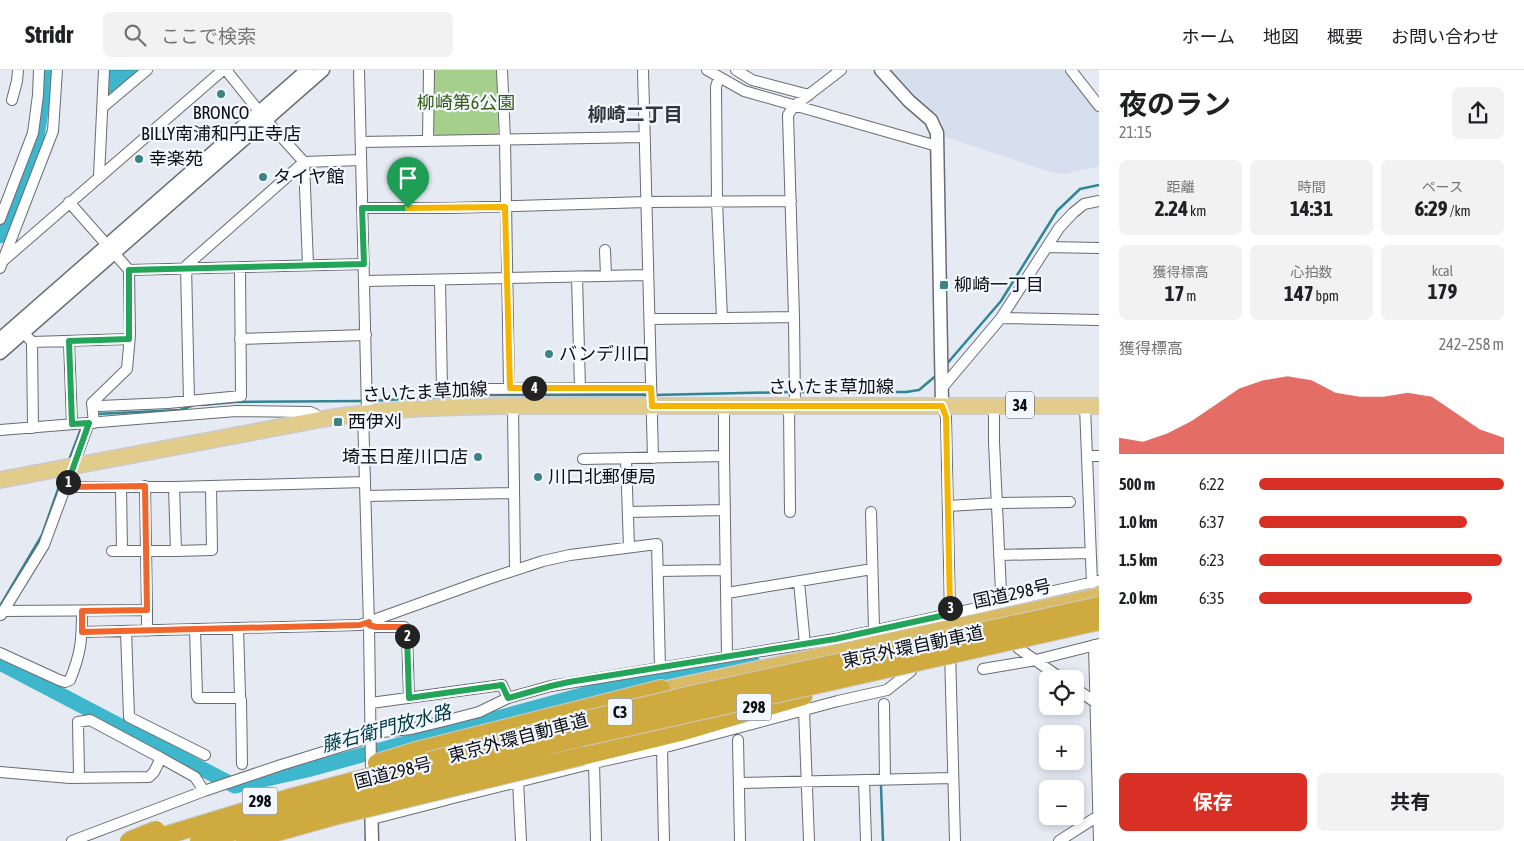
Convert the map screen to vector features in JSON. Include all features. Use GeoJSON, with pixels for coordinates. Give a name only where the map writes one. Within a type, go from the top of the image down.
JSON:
{"type":"FeatureCollection","features":[{"type":"Feature","properties":{"kind":"highway","name":"国道298号"},"geometry":{"type":"LineString","coordinates":[[148,837],[277,796],[661,689],[1097,587]]}},
{"type":"Feature","properties":{"kind":"highway","name":"東京外環自動車道"},"geometry":{"type":"LineString","coordinates":[[148,837],[561,726],[691,695],[1099,606]]}},
{"type":"Feature","properties":{"kind":"highway","name":"東京外環自動車道"},"geometry":{"type":"LineString","coordinates":[[199,841],[565,741],[1099,621]]}},
{"type":"Feature","properties":{"kind":"highway","name":"国道298号"},"geometry":{"type":"LineString","coordinates":[[224,841],[318,812],[566,751],[804,703],[910,671],[1018,648],[1097,640]]}},
{"type":"Feature","properties":{"kind":"highway"},"geometry":{"type":"LineString","coordinates":[[129,841],[189,817],[416,751],[661,689]]}},
{"type":"Feature","properties":{"kind":"highway"},"geometry":{"type":"LineString","coordinates":[[245,841],[343,813],[588,759],[680,732],[804,703]]}},
{"type":"Feature","properties":{"kind":"highway","name":"298"},"geometry":{"type":"LineString","coordinates":[[122,841],[148,837]]}},
{"type":"Feature","properties":{"kind":"main road","name":"さいたま草加線"},"geometry":{"type":"LineString","coordinates":[[0,480],[317,420],[365,413],[443,407],[724,406],[794,399],[942,406],[1092,406]]}},
{"type":"Feature","properties":{"kind":"street"},"geometry":{"type":"LineString","coordinates":[[12,100],[18,81],[18,70]]}},
{"type":"Feature","properties":{"kind":"street"},"geometry":{"type":"LineString","coordinates":[[0,219],[33,134],[39,70]]}},
{"type":"Feature","properties":{"kind":"street"},"geometry":{"type":"LineString","coordinates":[[2,264],[53,130],[57,70]]}},
{"type":"Feature","properties":{"kind":"street"},"geometry":{"type":"LineString","coordinates":[[99,176],[104,70]]}},
{"type":"Feature","properties":{"kind":"street"},"geometry":{"type":"LineString","coordinates":[[103,107],[147,70]]}},
{"type":"Feature","properties":{"kind":"street"},"geometry":{"type":"LineString","coordinates":[[2,264],[69,202],[224,70],[304,162],[308,265]]}},
{"type":"Feature","properties":{"kind":"street"},"geometry":{"type":"LineString","coordinates":[[263,115],[307,70]]}},
{"type":"Feature","properties":{"kind":"street"},"geometry":{"type":"LineString","coordinates":[[0,339],[111,248],[263,115],[323,70]]}},
{"type":"Feature","properties":{"kind":"street"},"geometry":{"type":"LineString","coordinates":[[359,70],[366,336],[365,482],[372,733],[372,841]]}},
{"type":"Feature","properties":{"kind":"street"},"geometry":{"type":"LineString","coordinates":[[428,141],[429,70]]}},
{"type":"Feature","properties":{"kind":"street"},"geometry":{"type":"LineString","coordinates":[[502,70],[510,388]]}},
{"type":"Feature","properties":{"kind":"street"},"geometry":{"type":"LineString","coordinates":[[643,70],[653,458]]}},
{"type":"Feature","properties":{"kind":"street"},"geometry":{"type":"LineString","coordinates":[[707,70],[744,91],[937,146]]}},
{"type":"Feature","properties":{"kind":"street"},"geometry":{"type":"LineString","coordinates":[[736,70],[752,80],[809,95]]}},
{"type":"Feature","properties":{"kind":"street"},"geometry":{"type":"LineString","coordinates":[[790,512],[794,399],[794,317],[788,115],[794,106],[840,70]]}},
{"type":"Feature","properties":{"kind":"street"},"geometry":{"type":"LineString","coordinates":[[881,70],[909,101],[931,120],[937,133],[942,406],[946,417],[952,778],[955,841]]}},
{"type":"Feature","properties":{"kind":"street"},"geometry":{"type":"LineString","coordinates":[[1071,70],[1099,106]]}},
{"type":"Feature","properties":{"kind":"street"},"geometry":{"type":"LineString","coordinates":[[719,77],[716,88],[717,202],[722,318]]}},
{"type":"Feature","properties":{"kind":"street"},"geometry":{"type":"LineString","coordinates":[[360,142],[645,136]]}},
{"type":"Feature","properties":{"kind":"street"},"geometry":{"type":"LineString","coordinates":[[189,401],[186,266],[304,162],[361,160]]}},
{"type":"Feature","properties":{"kind":"street"},"geometry":{"type":"LineString","coordinates":[[362,208],[791,201]]}},
{"type":"Feature","properties":{"kind":"street"},"geometry":{"type":"LineString","coordinates":[[942,383],[1001,318],[1059,228],[1084,204],[1099,201]]}},
{"type":"Feature","properties":{"kind":"street"},"geometry":{"type":"LineString","coordinates":[[1,613],[44,545],[66,487],[68,467],[92,423],[92,403],[127,369],[129,270],[69,202]]}},
{"type":"Feature","properties":{"kind":"street"},"geometry":{"type":"LineString","coordinates":[[1046,247],[1099,248]]}},
{"type":"Feature","properties":{"kind":"street"},"geometry":{"type":"LineString","coordinates":[[0,353],[28,338],[111,248]]}},
{"type":"Feature","properties":{"kind":"street"},"geometry":{"type":"LineString","coordinates":[[605,250],[606,276]]}},
{"type":"Feature","properties":{"kind":"street"},"geometry":{"type":"LineString","coordinates":[[129,270],[364,264]]}},
{"type":"Feature","properties":{"kind":"street"},"geometry":{"type":"LineString","coordinates":[[92,403],[100,406],[241,396],[240,267]]}},
{"type":"Feature","properties":{"kind":"street"},"geometry":{"type":"LineString","coordinates":[[365,281],[648,275]]}},
{"type":"Feature","properties":{"kind":"street"},"geometry":{"type":"LineString","coordinates":[[577,277],[580,388]]}},
{"type":"Feature","properties":{"kind":"street"},"geometry":{"type":"LineString","coordinates":[[440,280],[442,389],[651,388]]}},
{"type":"Feature","properties":{"kind":"street"},"geometry":{"type":"LineString","coordinates":[[650,319],[794,317]]}},
{"type":"Feature","properties":{"kind":"street"},"geometry":{"type":"LineString","coordinates":[[1001,318],[1099,320]]}},
{"type":"Feature","properties":{"kind":"street"},"geometry":{"type":"LineString","coordinates":[[240,339],[366,336]]}},
{"type":"Feature","properties":{"kind":"street"},"geometry":{"type":"LineString","coordinates":[[28,338],[69,341],[129,339]]}},
{"type":"Feature","properties":{"kind":"street"},"geometry":{"type":"LineString","coordinates":[[28,338],[33,428]]}},
{"type":"Feature","properties":{"kind":"street"},"geometry":{"type":"LineString","coordinates":[[69,341],[72,424]]}},
{"type":"Feature","properties":{"kind":"street"},"geometry":{"type":"LineString","coordinates":[[994,405],[999,555],[1003,602]]}},
{"type":"Feature","properties":{"kind":"street"},"geometry":{"type":"LineString","coordinates":[[513,406],[515,569]]}},
{"type":"Feature","properties":{"kind":"street"},"geometry":{"type":"LineString","coordinates":[[724,406],[727,656]]}},
{"type":"Feature","properties":{"kind":"street"},"geometry":{"type":"LineString","coordinates":[[72,841],[281,765],[359,741],[372,733],[411,729],[479,712],[508,698],[551,686],[835,639],[874,629],[950,621],[1003,602],[1097,587],[1090,553],[1094,539],[1094,502],[1087,456],[1092,406]]}},
{"type":"Feature","properties":{"kind":"street"},"geometry":{"type":"LineString","coordinates":[[0,430],[236,411],[310,412],[315,414],[317,420]]}},
{"type":"Feature","properties":{"kind":"street"},"geometry":{"type":"LineString","coordinates":[[583,459],[724,456]]}},
{"type":"Feature","properties":{"kind":"street"},"geometry":{"type":"LineString","coordinates":[[1087,456],[1099,456]]}},
{"type":"Feature","properties":{"kind":"street"},"geometry":{"type":"LineString","coordinates":[[626,459],[629,547]]}},
{"type":"Feature","properties":{"kind":"street"},"geometry":{"type":"LineString","coordinates":[[66,487],[365,482]]}},
{"type":"Feature","properties":{"kind":"street"},"geometry":{"type":"LineString","coordinates":[[121,486],[122,551]]}},
{"type":"Feature","properties":{"kind":"street"},"geometry":{"type":"LineString","coordinates":[[145,486],[147,631]]}},
{"type":"Feature","properties":{"kind":"street"},"geometry":{"type":"LineString","coordinates":[[174,486],[176,550]]}},
{"type":"Feature","properties":{"kind":"street"},"geometry":{"type":"LineString","coordinates":[[112,551],[212,550],[211,486]]}},
{"type":"Feature","properties":{"kind":"street"},"geometry":{"type":"LineString","coordinates":[[366,496],[513,493]]}},
{"type":"Feature","properties":{"kind":"street"},"geometry":{"type":"LineString","coordinates":[[948,506],[1070,502]]}},
{"type":"Feature","properties":{"kind":"street"},"geometry":{"type":"LineString","coordinates":[[628,512],[725,510]]}},
{"type":"Feature","properties":{"kind":"street"},"geometry":{"type":"LineString","coordinates":[[871,512],[874,629]]}},
{"type":"Feature","properties":{"kind":"street"},"geometry":{"type":"LineString","coordinates":[[82,632],[369,624],[515,569],[570,555],[657,544],[660,668]]}},
{"type":"Feature","properties":{"kind":"street"},"geometry":{"type":"LineString","coordinates":[[999,555],[1090,553]]}},
{"type":"Feature","properties":{"kind":"street"},"geometry":{"type":"LineString","coordinates":[[727,593],[872,569]]}},
{"type":"Feature","properties":{"kind":"street"},"geometry":{"type":"LineString","coordinates":[[658,571],[726,570]]}},
{"type":"Feature","properties":{"kind":"street"},"geometry":{"type":"LineString","coordinates":[[799,582],[805,644]]}},
{"type":"Feature","properties":{"kind":"street"},"geometry":{"type":"LineString","coordinates":[[1,613],[147,610]]}},
{"type":"Feature","properties":{"kind":"street"},"geometry":{"type":"LineString","coordinates":[[0,652],[65,682],[70,680],[82,644],[82,611]]}},
{"type":"Feature","properties":{"kind":"street"},"geometry":{"type":"LineString","coordinates":[[369,624],[376,627],[404,627],[407,631],[409,698]]}},
{"type":"Feature","properties":{"kind":"street"},"geometry":{"type":"LineString","coordinates":[[238,628],[242,764]]}},
{"type":"Feature","properties":{"kind":"street"},"geometry":{"type":"LineString","coordinates":[[195,629],[198,698],[239,698]]}},
{"type":"Feature","properties":{"kind":"street"},"geometry":{"type":"LineString","coordinates":[[126,631],[129,717],[205,755]]}},
{"type":"Feature","properties":{"kind":"street"},"geometry":{"type":"LineString","coordinates":[[983,669],[1036,660],[1097,640],[1099,841]]}},
{"type":"Feature","properties":{"kind":"street"},"geometry":{"type":"LineString","coordinates":[[1018,648],[1050,670]]}},
{"type":"Feature","properties":{"kind":"street"},"geometry":{"type":"LineString","coordinates":[[371,703],[502,685],[508,698]]}},
{"type":"Feature","properties":{"kind":"street"},"geometry":{"type":"LineString","coordinates":[[1084,695],[1097,704]]}},
{"type":"Feature","properties":{"kind":"street"},"geometry":{"type":"LineString","coordinates":[[372,818],[518,781],[588,759],[662,748],[804,703],[809,841]]}},
{"type":"Feature","properties":{"kind":"street"},"geometry":{"type":"LineString","coordinates":[[884,704],[885,780]]}},
{"type":"Feature","properties":{"kind":"street"},"geometry":{"type":"LineString","coordinates":[[79,774],[78,722],[90,720],[196,777],[204,792]]}},
{"type":"Feature","properties":{"kind":"street"},"geometry":{"type":"LineString","coordinates":[[738,740],[740,841]]}},
{"type":"Feature","properties":{"kind":"street"},"geometry":{"type":"LineString","coordinates":[[662,748],[664,841]]}},
{"type":"Feature","properties":{"kind":"street"},"geometry":{"type":"LineString","coordinates":[[0,772],[70,778],[149,776],[154,772],[161,758]]}},
{"type":"Feature","properties":{"kind":"street"},"geometry":{"type":"LineString","coordinates":[[588,759],[596,841]]}},
{"type":"Feature","properties":{"kind":"street"},"geometry":{"type":"LineString","coordinates":[[739,783],[952,778]]}},
{"type":"Feature","properties":{"kind":"street"},"geometry":{"type":"LineString","coordinates":[[864,780],[866,841]]}},
{"type":"Feature","properties":{"kind":"street"},"geometry":{"type":"LineString","coordinates":[[518,781],[521,841]]}},
{"type":"Feature","properties":{"kind":"street"},"geometry":{"type":"LineString","coordinates":[[410,790],[449,799]]}},
{"type":"Feature","properties":{"kind":"street"},"geometry":{"type":"LineString","coordinates":[[281,841],[286,836],[308,829],[318,812]]}},
{"type":"Feature","properties":{"kind":"street"},"geometry":{"type":"LineString","coordinates":[[1059,841],[1098,816]]}},
{"type":"Feature","properties":{"kind":"shaded area"},"geometry":{"type":"Polygon","coordinates":[[[889,70],[1065,70],[1099,112],[1099,166],[1064,174],[1050,172],[945,137],[942,122],[935,112],[928,110],[898,82],[889,70]]]}},
{"type":"Feature","properties":{"kind":"green space","name":"柳崎第6公園"},"geometry":{"type":"Polygon","coordinates":[[[433,70],[497,70],[498,134],[495,136],[437,137],[434,133],[433,70]]]}},
{"type":"Feature","properties":{"kind":"water"},"geometry":{"type":"Polygon","coordinates":[[[108,70],[142,70],[110,98],[106,97],[108,70]]]}},
{"type":"Feature","properties":{"kind":"waterway"},"geometry":{"type":"LineString","coordinates":[[0,236],[37,137],[45,70]]}},
{"type":"Feature","properties":{"kind":"waterway"},"geometry":{"type":"LineString","coordinates":[[945,366],[1001,301],[1057,211],[1080,189],[1099,185]]}},
{"type":"Feature","properties":{"kind":"waterway"},"geometry":{"type":"LineString","coordinates":[[797,392],[906,392],[919,390],[938,374]]}},
{"type":"Feature","properties":{"kind":"waterway"},"geometry":{"type":"LineString","coordinates":[[654,395],[791,392]]}},
{"type":"Feature","properties":{"kind":"waterway"},"geometry":{"type":"LineString","coordinates":[[370,401],[473,395],[649,395]]}},
{"type":"Feature","properties":{"kind":"waterway"},"geometry":{"type":"LineString","coordinates":[[202,405],[235,402],[364,401]]}},
{"type":"Feature","properties":{"kind":"waterway"},"geometry":{"type":"LineString","coordinates":[[96,414],[180,410],[194,405]]}},
{"type":"Feature","properties":{"kind":"waterway"},"geometry":{"type":"LineString","coordinates":[[69,460],[82,426]]}},
{"type":"Feature","properties":{"kind":"waterway"},"geometry":{"type":"LineString","coordinates":[[0,606],[42,535],[63,475]]}},
{"type":"Feature","properties":{"kind":"waterway","name":"藤右衛門放水路"},"geometry":{"type":"LineString","coordinates":[[0,663],[235,786],[307,770],[600,690],[753,663]]}},
{"type":"Feature","properties":{"kind":"waterway"},"geometry":{"type":"LineString","coordinates":[[881,786],[883,841]]}},
{"type":"Feature","properties":{"kind":"place","name":"BRONCO BILLY南浦和円正寺店"},"geometry":{"type":"Point","coordinates":[221,94]}},
{"type":"Feature","properties":{"kind":"place","name":"幸楽苑"},"geometry":{"type":"Point","coordinates":[139,159]}},
{"type":"Feature","properties":{"kind":"place","name":"タイヤ館"},"geometry":{"type":"Point","coordinates":[263,177]}},
{"type":"Feature","properties":{"kind":"place","name":"柳崎一丁目"},"geometry":{"type":"Point","coordinates":[944,285]}},
{"type":"Feature","properties":{"kind":"place","name":"バンデ川口"},"geometry":{"type":"Point","coordinates":[549,354]}},
{"type":"Feature","properties":{"kind":"place","name":"西伊刈"},"geometry":{"type":"Point","coordinates":[338,422]}},
{"type":"Feature","properties":{"kind":"place","name":"埼玉日産川口店"},"geometry":{"type":"Point","coordinates":[478,457]}},
{"type":"Feature","properties":{"kind":"place","name":"川口北郵便局"},"geometry":{"type":"Point","coordinates":[538,477]}},
{"type":"Feature","properties":{"kind":"district","name":"柳崎二丁目"},"geometry":{"type":"Point","coordinates":[635,114]}},
{"type":"Feature","properties":{"kind":"route"},"geometry":{"type":"LineString","coordinates":[[505,207],[510,388],[651,388],[652,406],[942,406],[946,417],[950,614],[835,639],[551,686],[508,698],[502,685],[409,698],[407,631],[404,627],[376,627],[369,625],[369,622],[360,625],[82,632],[82,611],[147,610],[145,486],[66,487],[89,423],[72,424],[69,341],[129,339],[129,270],[364,264],[362,208],[408,208],[505,207]]}}]}
